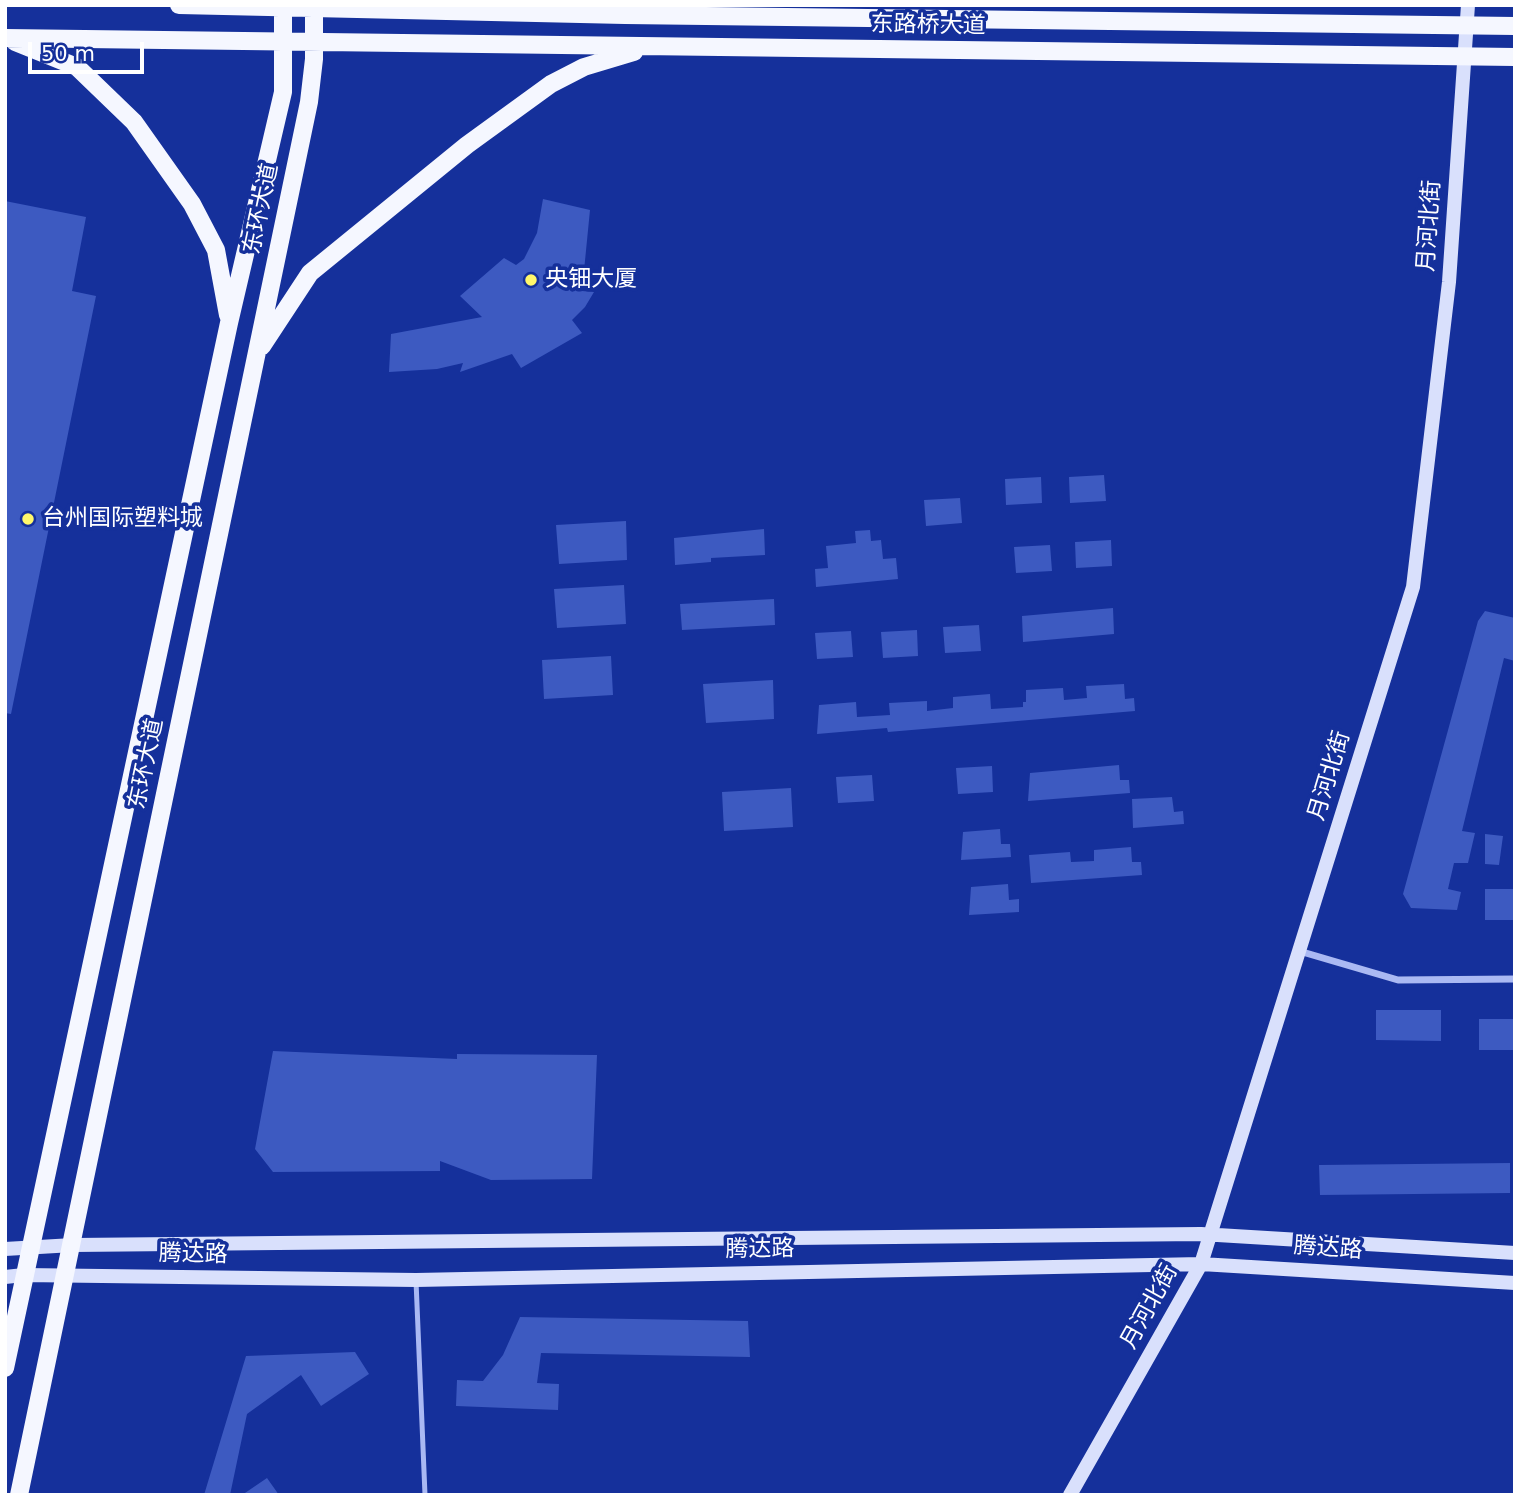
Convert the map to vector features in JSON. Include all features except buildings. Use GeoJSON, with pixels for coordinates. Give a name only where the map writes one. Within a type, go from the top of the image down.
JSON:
{"type":"FeatureCollection","features":[{"type":"Feature","properties":{"kind":"main road","name":"东路桥大道"},"geometry":{"type":"LineString","coordinates":[[179,5],[625,15],[1515,26]]}},
{"type":"Feature","properties":{"kind":"main road"},"geometry":{"type":"LineString","coordinates":[[601,5],[625,15]]}},
{"type":"Feature","properties":{"kind":"main road","name":"月河北街"},"geometry":{"type":"LineString","coordinates":[[1070,1495],[1200,1264],[1413,587],[1449,282],[1468,5]]}},
{"type":"Feature","properties":{"kind":"main road","name":"东环大道"},"geometry":{"type":"LineString","coordinates":[[5,1368],[229,323],[283,92],[284,6]]}},
{"type":"Feature","properties":{"kind":"main road","name":"东环大道"},"geometry":{"type":"LineString","coordinates":[[19,1495],[309,103],[315,42],[314,7]]}},
{"type":"Feature","properties":{"kind":"main road","name":"东路桥大道"},"geometry":{"type":"LineString","coordinates":[[5,38],[1515,57]]}},
{"type":"Feature","properties":{"kind":"main road"},"geometry":{"type":"LineString","coordinates":[[5,38],[77,67],[134,122],[192,204],[216,250],[229,323]]}},
{"type":"Feature","properties":{"kind":"main road"},"geometry":{"type":"LineString","coordinates":[[256,354],[310,273],[467,145],[551,85],[584,67],[651,47]]}},
{"type":"Feature","properties":{"kind":"main road","name":"腾达路"},"geometry":{"type":"LineString","coordinates":[[5,1249],[73,1245],[1210,1234],[1515,1253]]}},
{"type":"Feature","properties":{"kind":"main road","name":"腾达路"},"geometry":{"type":"LineString","coordinates":[[5,1278],[24,1275],[416,1280],[1200,1264],[1515,1283]]}},
{"type":"Feature","properties":{"kind":"street"},"geometry":{"type":"LineString","coordinates":[[1299,950],[1398,980],[1515,979]]}},
{"type":"Feature","properties":{"kind":"lane"},"geometry":{"type":"LineString","coordinates":[[416,1280],[425,1495]]}},
{"type":"Feature","properties":{"kind":"place","name":"央钿大厦"},"geometry":{"type":"Point","coordinates":[531,280]}},
{"type":"Feature","properties":{"kind":"place","name":"台州国际塑料城"},"geometry":{"type":"Point","coordinates":[28,519]}}]}
